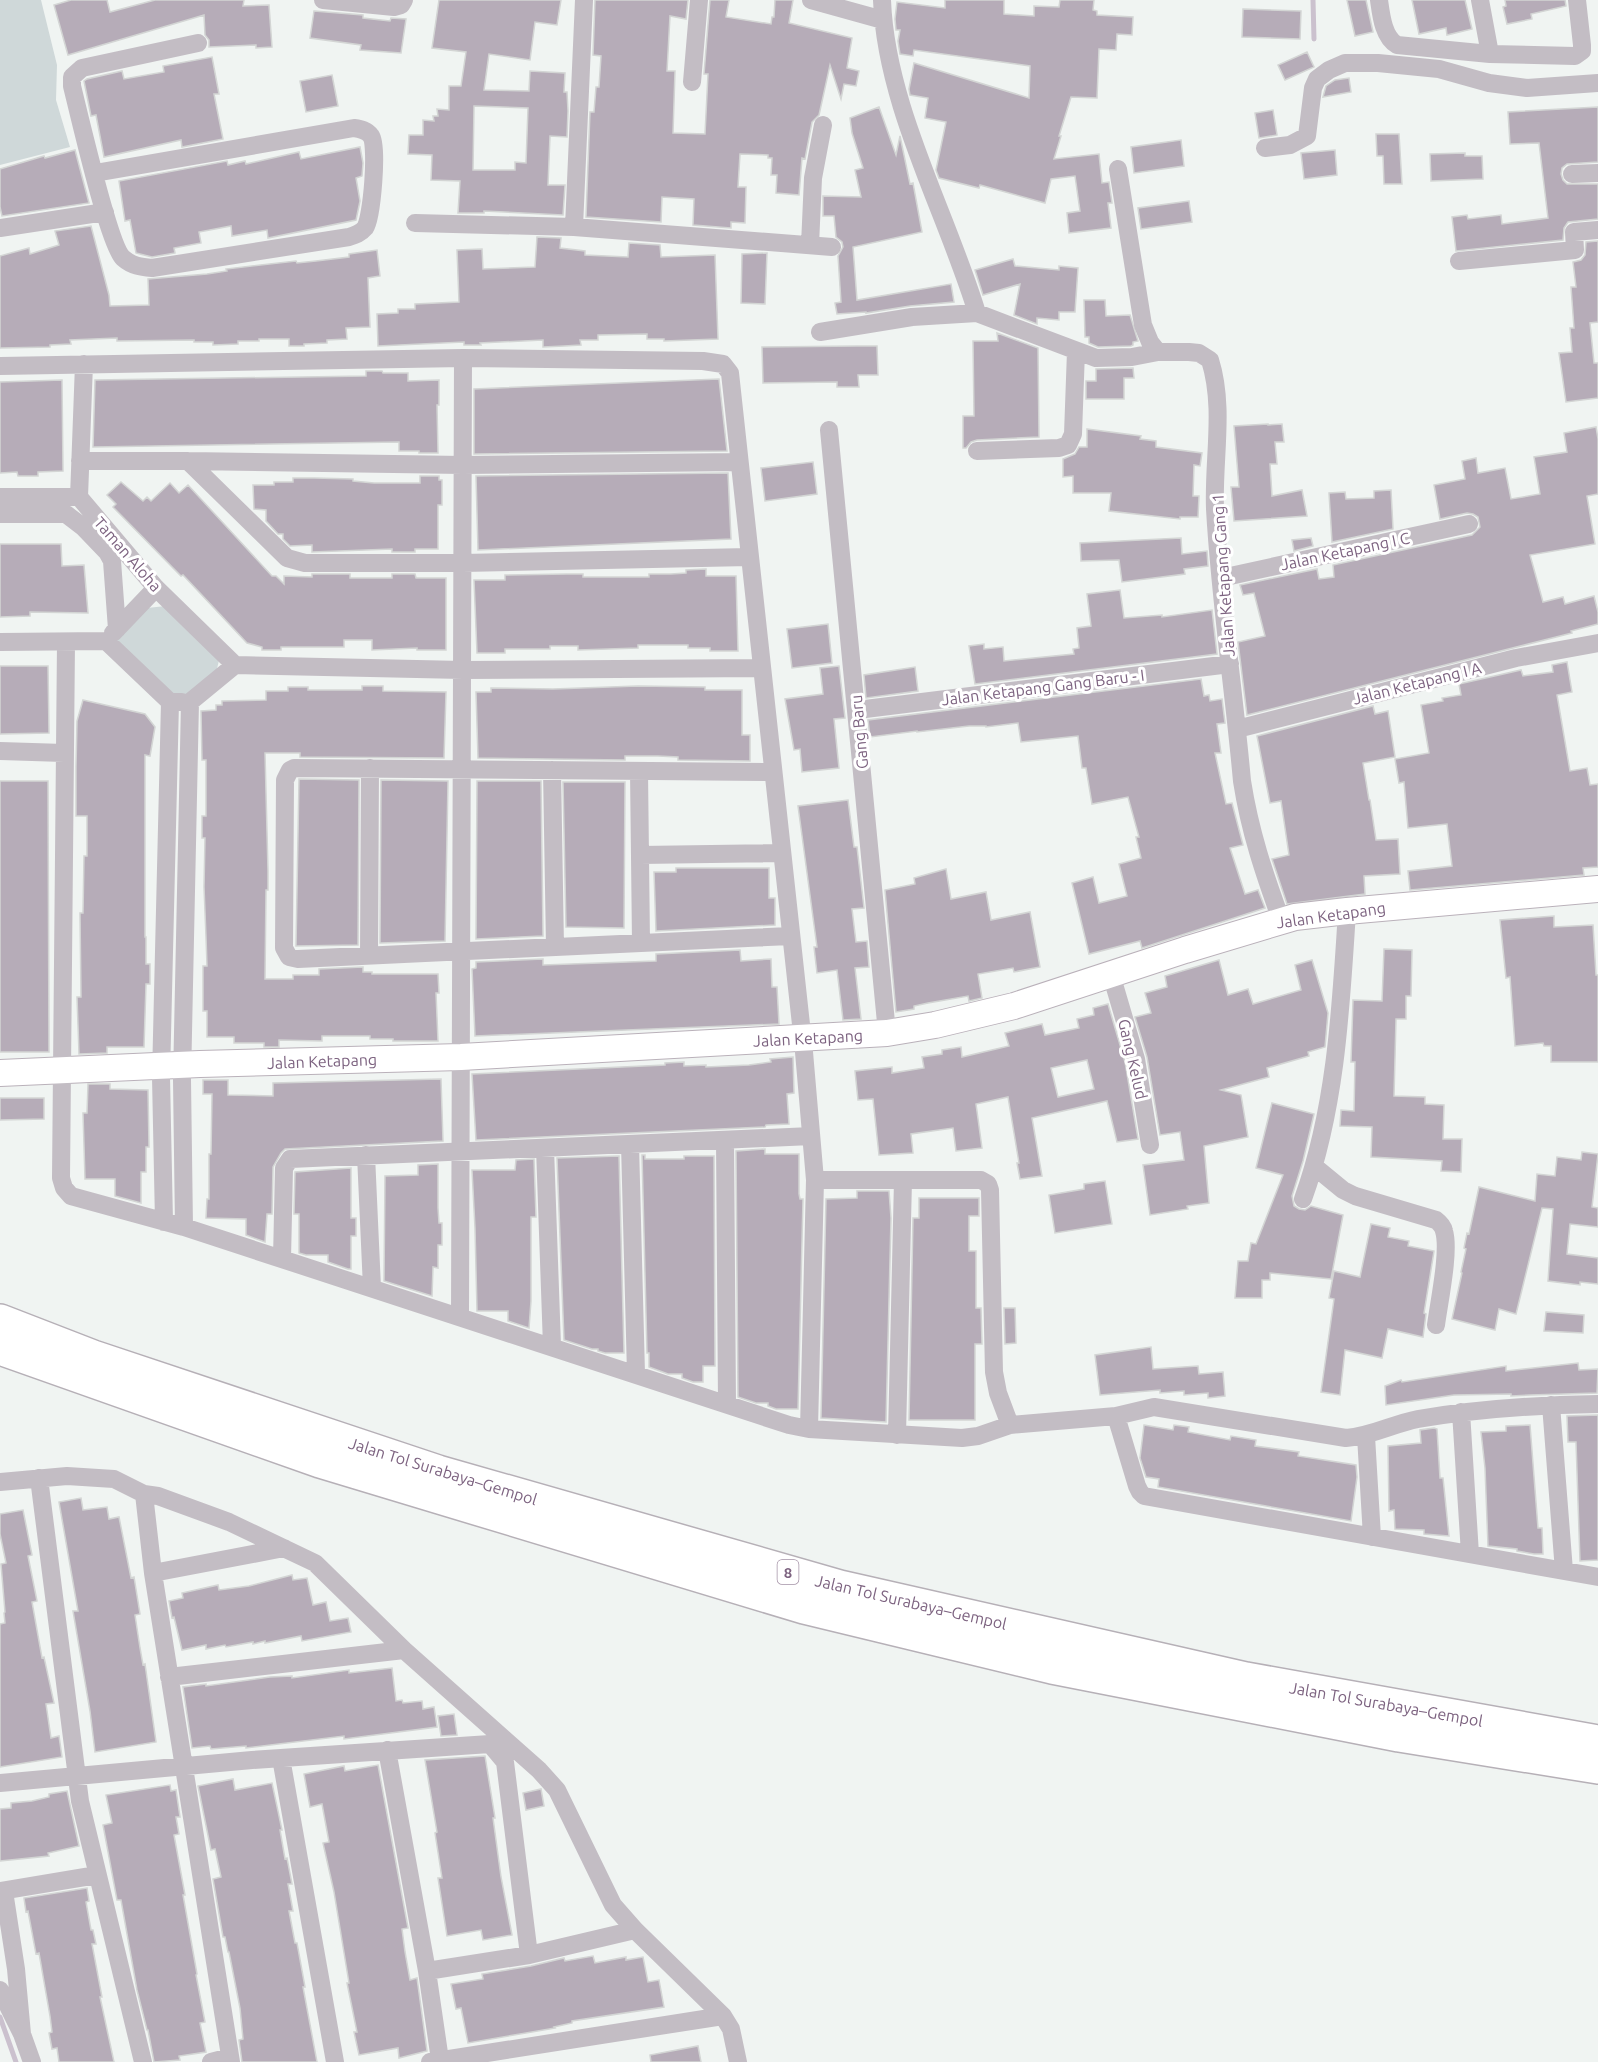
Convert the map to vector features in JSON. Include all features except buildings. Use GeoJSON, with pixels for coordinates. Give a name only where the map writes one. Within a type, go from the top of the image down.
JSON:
{"type":"FeatureCollection","features":[{"type":"Feature","properties":{"kind":"highway","name":"Jalan Tol Surabaya–Gempol"},"geometry":{"type":"LineString","coordinates":[[0,1321],[93,1358],[438,1472],[840,1587],[1246,1679],[1598,1742]]}},
{"type":"Feature","properties":{"kind":"highway","name":"Jalan Tol Surabaya–Gempol"},"geometry":{"type":"LineString","coordinates":[[0,1348],[320,1461],[804,1607],[1052,1667],[1399,1735],[1598,1767]]}},
{"type":"Feature","properties":{"kind":"street"},"geometry":{"type":"LineString","coordinates":[[324,0],[394,7],[403,2]]}},
{"type":"Feature","properties":{"kind":"street"},"geometry":{"type":"LineString","coordinates":[[574,227],[584,0]]}},
{"type":"Feature","properties":{"kind":"street"},"geometry":{"type":"LineString","coordinates":[[692,82],[699,0]]}},
{"type":"Feature","properties":{"kind":"street"},"geometry":{"type":"LineString","coordinates":[[812,0],[883,20]]}},
{"type":"Feature","properties":{"kind":"street"},"geometry":{"type":"LineString","coordinates":[[820,332],[912,317],[977,313],[963,267],[917,150],[890,65],[882,0]]}},
{"type":"Feature","properties":{"kind":"street"},"geometry":{"type":"LineString","coordinates":[[1379,0],[1383,21],[1392,42],[1397,45],[1490,54],[1575,56],[1582,51],[1582,31],[1577,0]]}},
{"type":"Feature","properties":{"kind":"street"},"geometry":{"type":"LineString","coordinates":[[1480,0],[1490,54]]}},
{"type":"Feature","properties":{"kind":"street"},"geometry":{"type":"LineString","coordinates":[[95,173],[354,128],[364,130],[372,137],[375,148],[370,217],[365,228],[349,237],[152,268],[136,267],[121,257],[113,240],[105,212],[72,86],[72,77],[82,68],[198,43]]}},
{"type":"Feature","properties":{"kind":"street"},"geometry":{"type":"LineString","coordinates":[[1265,148],[1290,145],[1307,135],[1312,88],[1317,79],[1337,67],[1378,63],[1439,69],[1489,83],[1527,88],[1598,83]]}},
{"type":"Feature","properties":{"kind":"street"},"geometry":{"type":"LineString","coordinates":[[810,245],[813,178],[823,125]]}},
{"type":"Feature","properties":{"kind":"street"},"geometry":{"type":"LineString","coordinates":[[1118,169],[1143,325],[1150,342],[1158,352]]}},
{"type":"Feature","properties":{"kind":"street"},"geometry":{"type":"LineString","coordinates":[[1572,174],[1598,173]]}},
{"type":"Feature","properties":{"kind":"street"},"geometry":{"type":"LineString","coordinates":[[0,228],[105,212]]}},
{"type":"Feature","properties":{"kind":"street"},"geometry":{"type":"LineString","coordinates":[[415,223],[574,227],[832,247]]}},
{"type":"Feature","properties":{"kind":"street"},"geometry":{"type":"LineString","coordinates":[[1459,261],[1575,250],[1574,232],[1598,230]]}},
{"type":"Feature","properties":{"kind":"street","name":"Jalan Ketapang Gang 1"},"geometry":{"type":"LineString","coordinates":[[977,313],[1096,358],[1132,357],[1158,352],[1199,353],[1210,360],[1216,378],[1218,426],[1215,507],[1248,820],[1281,920]]}},
{"type":"Feature","properties":{"kind":"street"},"geometry":{"type":"LineString","coordinates":[[977,451],[1059,448],[1068,445],[1073,434],[1076,351]]}},
{"type":"Feature","properties":{"kind":"street"},"geometry":{"type":"LineString","coordinates":[[460,1316],[463,358]]}},
{"type":"Feature","properties":{"kind":"street"},"geometry":{"type":"LineString","coordinates":[[0,366],[463,358],[703,362],[723,364],[730,373],[811,1136],[814,1180],[809,1429]]}},
{"type":"Feature","properties":{"kind":"street"},"geometry":{"type":"LineString","coordinates":[[0,497],[79,497],[84,364]]}},
{"type":"Feature","properties":{"kind":"street","name":"Gang Baru"},"geometry":{"type":"LineString","coordinates":[[829,430],[887,1033]]}},
{"type":"Feature","properties":{"kind":"street"},"geometry":{"type":"LineString","coordinates":[[80,461],[463,465],[739,462]]}},
{"type":"Feature","properties":{"kind":"street"},"geometry":{"type":"LineString","coordinates":[[188,461],[287,558],[305,563],[749,558]]}},
{"type":"Feature","properties":{"kind":"street","name":"Taman Aloha"},"geometry":{"type":"LineString","coordinates":[[79,497],[156,588],[235,664]]}},
{"type":"Feature","properties":{"kind":"street","name":"Taman Aloha"},"geometry":{"type":"LineString","coordinates":[[0,514],[66,514],[83,527],[107,552],[112,561],[111,635]]}},
{"type":"Feature","properties":{"kind":"street","name":"Jalan Ketapang I C"},"geometry":{"type":"LineString","coordinates":[[1221,578],[1469,525]]}},
{"type":"Feature","properties":{"kind":"street"},"geometry":{"type":"LineString","coordinates":[[0,642],[66,642],[111,635],[156,588]]}},
{"type":"Feature","properties":{"kind":"street"},"geometry":{"type":"LineString","coordinates":[[111,635],[170,702],[172,1065],[184,1227]]}},
{"type":"Feature","properties":{"kind":"street"},"geometry":{"type":"LineString","coordinates":[[66,642],[61,1178],[64,1188],[71,1196],[184,1227],[789,1425],[809,1429],[962,1438],[978,1436],[1010,1425],[1116,1416],[1154,1407],[1346,1438],[1366,1436],[1410,1421],[1461,1412],[1598,1404]]}},
{"type":"Feature","properties":{"kind":"street","name":"Jalan Ketapang I A"},"geometry":{"type":"LineString","coordinates":[[1237,729],[1516,658],[1598,643]]}},
{"type":"Feature","properties":{"kind":"street"},"geometry":{"type":"LineString","coordinates":[[170,702],[190,702],[235,664],[463,670],[761,668]]}},
{"type":"Feature","properties":{"kind":"street","name":"Jalan Ketapang Gang Baru - I"},"geometry":{"type":"LineString","coordinates":[[857,710],[1230,664]]}},
{"type":"Feature","properties":{"kind":"street"},"geometry":{"type":"LineString","coordinates":[[164,1222],[190,702]]}},
{"type":"Feature","properties":{"kind":"street"},"geometry":{"type":"LineString","coordinates":[[0,751],[64,753]]}},
{"type":"Feature","properties":{"kind":"street"},"geometry":{"type":"LineString","coordinates":[[772,772],[294,768],[285,780],[284,937],[286,953],[293,958],[790,936]]}},
{"type":"Feature","properties":{"kind":"street"},"geometry":{"type":"LineString","coordinates":[[369,956],[370,768]]}},
{"type":"Feature","properties":{"kind":"street"},"geometry":{"type":"LineString","coordinates":[[552,770],[555,947]]}},
{"type":"Feature","properties":{"kind":"street"},"geometry":{"type":"LineString","coordinates":[[639,771],[641,943]]}},
{"type":"Feature","properties":{"kind":"street"},"geometry":{"type":"LineString","coordinates":[[640,855],[781,853]]}},
{"type":"Feature","properties":{"kind":"street","name":"Jalan Ketapang"},"geometry":{"type":"LineString","coordinates":[[0,1073],[172,1065],[461,1057],[887,1033],[935,1025],[1014,1006],[1281,920],[1347,911],[1598,890]]}},
{"type":"Feature","properties":{"kind":"street"},"geometry":{"type":"LineString","coordinates":[[1304,1199],[1315,1167],[1334,1067],[1347,911]]}},
{"type":"Feature","properties":{"kind":"street","name":"Gang Kelud"},"geometry":{"type":"LineString","coordinates":[[1111,974],[1136,1059],[1149,1145]]}},
{"type":"Feature","properties":{"kind":"street"},"geometry":{"type":"LineString","coordinates":[[282,1259],[284,1168],[287,1161],[296,1158],[811,1136]]}},
{"type":"Feature","properties":{"kind":"street"},"geometry":{"type":"LineString","coordinates":[[725,1140],[727,1404]]}},
{"type":"Feature","properties":{"kind":"street"},"geometry":{"type":"LineString","coordinates":[[630,1144],[636,1374]]}},
{"type":"Feature","properties":{"kind":"street"},"geometry":{"type":"LineString","coordinates":[[545,1148],[552,1346]]}},
{"type":"Feature","properties":{"kind":"street"},"geometry":{"type":"LineString","coordinates":[[366,1155],[372,1288]]}},
{"type":"Feature","properties":{"kind":"street"},"geometry":{"type":"LineString","coordinates":[[1315,1167],[1350,1194],[1436,1220],[1442,1224],[1446,1247],[1436,1325]]}},
{"type":"Feature","properties":{"kind":"street"},"geometry":{"type":"LineString","coordinates":[[814,1180],[981,1180],[988,1184],[990,1190],[994,1372],[998,1393],[1010,1425]]}},
{"type":"Feature","properties":{"kind":"street"},"geometry":{"type":"LineString","coordinates":[[897,1435],[903,1180]]}},
{"type":"Feature","properties":{"kind":"street"},"geometry":{"type":"LineString","coordinates":[[1551,1405],[1564,1571]]}},
{"type":"Feature","properties":{"kind":"street"},"geometry":{"type":"LineString","coordinates":[[1461,1412],[1470,1554]]}},
{"type":"Feature","properties":{"kind":"street"},"geometry":{"type":"LineString","coordinates":[[1116,1416],[1137,1486],[1144,1496],[1598,1577]]}},
{"type":"Feature","properties":{"kind":"street"},"geometry":{"type":"LineString","coordinates":[[1366,1436],[1372,1537]]}},
{"type":"Feature","properties":{"kind":"street"},"geometry":{"type":"LineString","coordinates":[[0,1482],[67,1476],[114,1479],[144,1494],[158,1496],[219,1519],[315,1563],[496,1741],[539,1770],[557,1790],[613,1905],[635,1930],[723,2016],[731,2029],[738,2062]]}},
{"type":"Feature","properties":{"kind":"street"},"geometry":{"type":"LineString","coordinates":[[39,1478],[75,1775],[143,2062]]}},
{"type":"Feature","properties":{"kind":"street"},"geometry":{"type":"LineString","coordinates":[[144,1494],[153,1573],[230,2060],[211,2062]]}},
{"type":"Feature","properties":{"kind":"street"},"geometry":{"type":"LineString","coordinates":[[153,1573],[284,1548]]}},
{"type":"Feature","properties":{"kind":"street"},"geometry":{"type":"LineString","coordinates":[[169,1677],[404,1650]]}},
{"type":"Feature","properties":{"kind":"street"},"geometry":{"type":"LineString","coordinates":[[0,1783],[496,1741]]}},
{"type":"Feature","properties":{"kind":"street"},"geometry":{"type":"LineString","coordinates":[[496,1741],[506,1762],[529,1955]]}},
{"type":"Feature","properties":{"kind":"street"},"geometry":{"type":"LineString","coordinates":[[387,1750],[427,1971],[435,2061],[723,2016]]}},
{"type":"Feature","properties":{"kind":"street"},"geometry":{"type":"LineString","coordinates":[[281,1758],[335,2062]]}},
{"type":"Feature","properties":{"kind":"street"},"geometry":{"type":"LineString","coordinates":[[22,2034],[16,1969],[2,1891],[97,1875]]}},
{"type":"Feature","properties":{"kind":"street"},"geometry":{"type":"LineString","coordinates":[[427,1971],[529,1955],[635,1930]]}},
{"type":"Feature","properties":{"kind":"street"},"geometry":{"type":"LineString","coordinates":[[0,1990],[22,2034],[32,2062]]}},
{"type":"Feature","properties":{"kind":"shaded area"},"geometry":{"type":"Polygon","coordinates":[[[0,0],[41,0],[57,65],[56,100],[70,147],[0,165],[0,0]]]}},
{"type":"Feature","properties":{"kind":"shaded area"},"geometry":{"type":"Polygon","coordinates":[[[166,606],[220,656],[216,673],[189,697],[167,692],[115,639],[147,608],[166,606]]]}},
{"type":"Feature","properties":{"kind":"waterway"},"geometry":{"type":"LineString","coordinates":[[1313,0],[1314,39]]}},
{"type":"Feature","properties":{"kind":"waterway"},"geometry":{"type":"LineString","coordinates":[[0,2017],[16,2062]]}}]}
